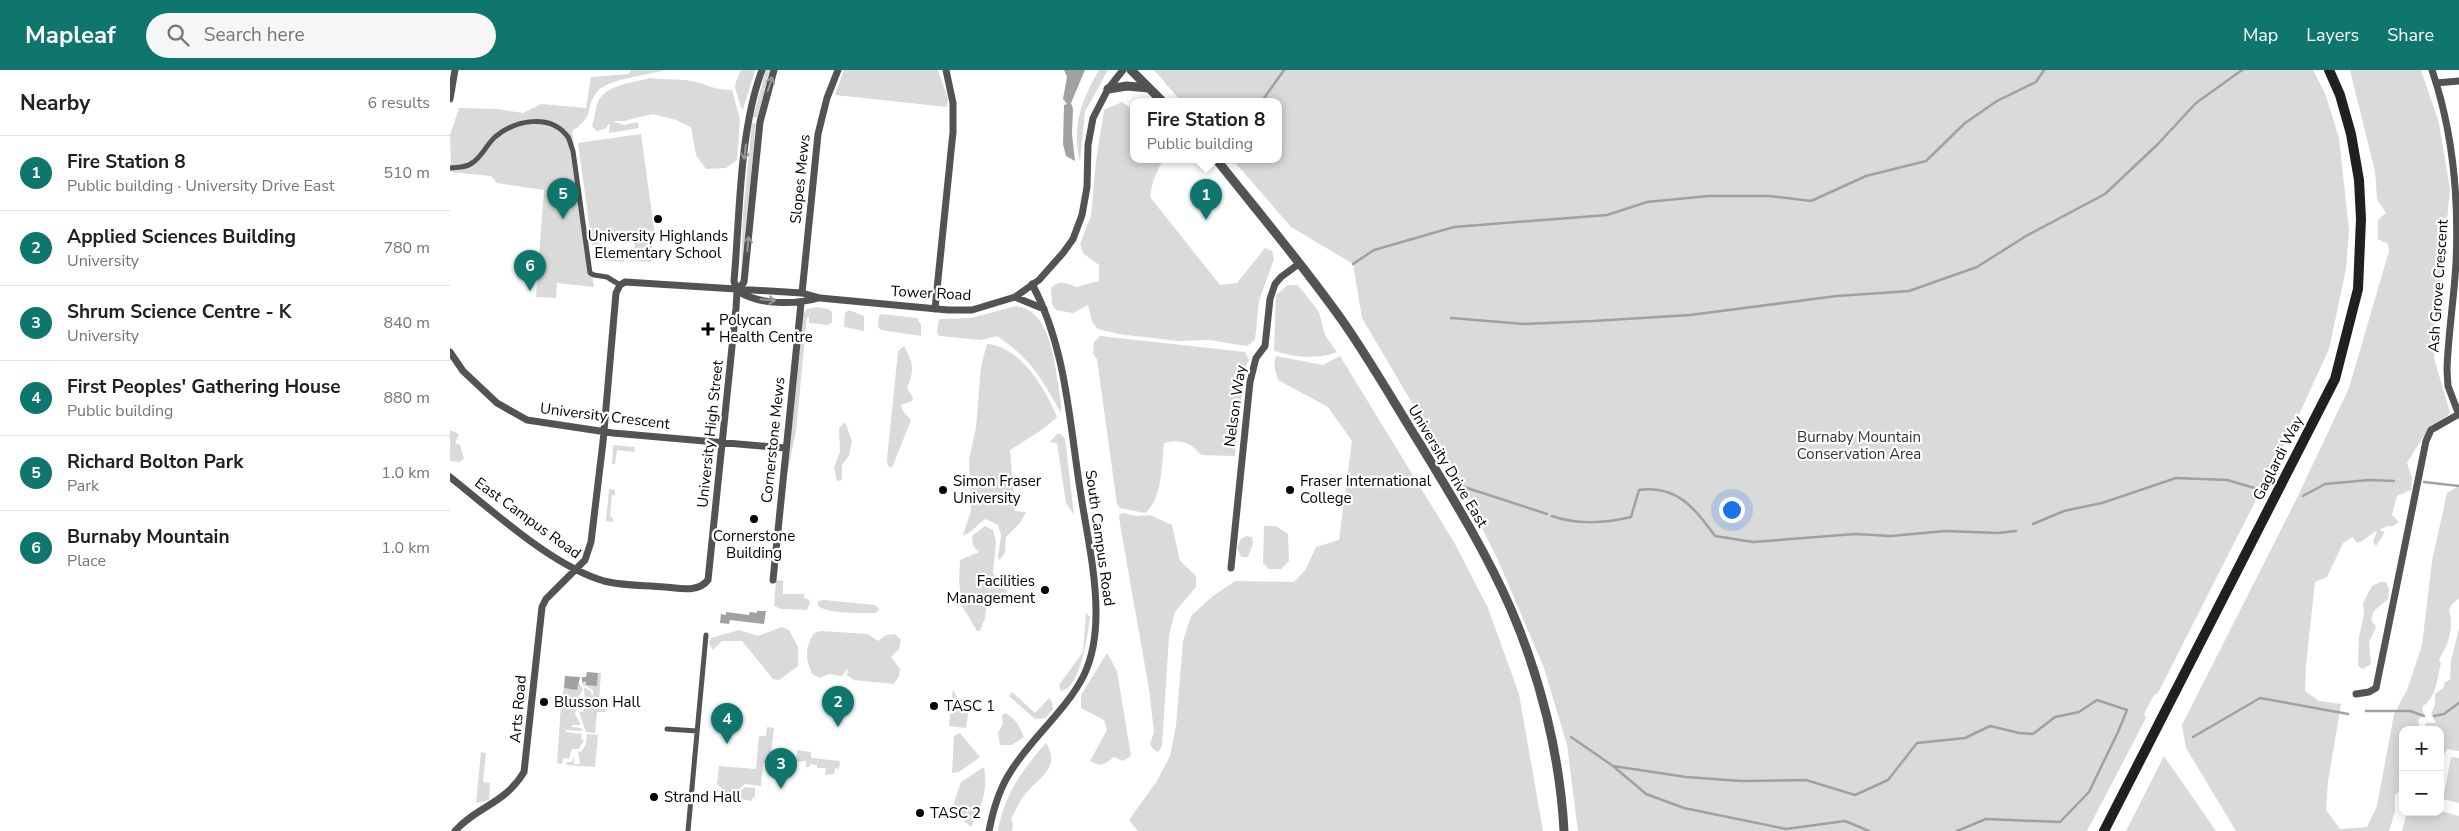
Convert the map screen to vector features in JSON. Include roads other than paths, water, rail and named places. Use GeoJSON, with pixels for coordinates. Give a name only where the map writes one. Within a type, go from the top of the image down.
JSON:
{"type":"FeatureCollection","features":[{"type":"Feature","properties":{"kind":"main road","name":"Gaglardi Way"},"geometry":{"type":"LineString","coordinates":[[2104,831],[2335,379],[2358,289],[2361,219],[2359,180],[2350,134],[2340,95],[2330,70]]}},
{"type":"Feature","properties":{"kind":"street"},"geometry":{"type":"LineString","coordinates":[[450,99],[455,70]]}},
{"type":"Feature","properties":{"kind":"street","name":"University High Street"},"geometry":{"type":"LineString","coordinates":[[708,580],[737,291],[734,281],[745,156],[750,120],[762,70]]}},
{"type":"Feature","properties":{"kind":"street","name":"University High Street"},"geometry":{"type":"LineString","coordinates":[[737,291],[744,282],[760,122],[774,70]]}},
{"type":"Feature","properties":{"kind":"street","name":"Slopes Mews"},"geometry":{"type":"LineString","coordinates":[[802,293],[818,134],[826,98],[838,70]]}},
{"type":"Feature","properties":{"kind":"street"},"geometry":{"type":"LineString","coordinates":[[935,309],[953,132],[953,103],[946,70]]}},
{"type":"Feature","properties":{"kind":"street","name":"Tower Road"},"geometry":{"type":"LineString","coordinates":[[620,285],[625,282],[737,291],[802,293],[820,298],[935,309],[972,310],[1015,297],[1049,270],[1073,239],[1082,215],[1087,187],[1089,132],[1098,106],[1108,88],[1123,70]]}},
{"type":"Feature","properties":{"kind":"street"},"geometry":{"type":"LineString","coordinates":[[1132,70],[1159,98]]}},
{"type":"Feature","properties":{"kind":"street","name":"Ash Grove Crescent"},"geometry":{"type":"LineString","coordinates":[[2356,694],[2369,692],[2376,688],[2426,441],[2432,430],[2459,414],[2448,386],[2447,370],[2456,264],[2457,190],[2451,144],[2432,70]]}},
{"type":"Feature","properties":{"kind":"street"},"geometry":{"type":"LineString","coordinates":[[2436,83],[2459,81]]}},
{"type":"Feature","properties":{"kind":"street"},"geometry":{"type":"LineString","coordinates":[[1108,88],[1127,86],[1149,88]]}},
{"type":"Feature","properties":{"kind":"street"},"geometry":{"type":"LineString","coordinates":[[450,168],[468,166],[474,163],[494,138],[514,124],[541,121],[558,129],[568,136],[573,151],[590,273],[594,276],[607,277],[620,285]]}},
{"type":"Feature","properties":{"kind":"street","name":"University Drive East"},"geometry":{"type":"LineString","coordinates":[[1219,163],[1300,263],[1369,360],[1434,466],[1474,536],[1510,607],[1545,711],[1557,764],[1564,831]]}},
{"type":"Feature","properties":{"kind":"street","name":"Nelson Way"},"geometry":{"type":"LineString","coordinates":[[1231,568],[1250,382],[1256,358],[1265,346],[1270,299],[1275,284],[1281,277],[1300,263]]}},
{"type":"Feature","properties":{"kind":"street","name":"South Campus Road"},"geometry":{"type":"LineString","coordinates":[[989,831],[1003,784],[1016,763],[1075,692],[1092,654],[1095,636],[1095,588],[1062,366],[1055,338],[1044,308],[1032,284]]}},
{"type":"Feature","properties":{"kind":"street","name":"Arts Road"},"geometry":{"type":"LineString","coordinates":[[455,831],[465,821],[510,792],[524,772],[542,607],[546,599],[585,560],[591,542],[604,432],[616,293],[620,285]]}},
{"type":"Feature","properties":{"kind":"street","name":"Tower Road"},"geometry":{"type":"LineString","coordinates":[[737,291],[749,298],[801,303],[820,298]]}},
{"type":"Feature","properties":{"kind":"street"},"geometry":{"type":"LineString","coordinates":[[1015,297],[1044,308]]}},
{"type":"Feature","properties":{"kind":"street","name":"Cornerstone Mews"},"geometry":{"type":"LineString","coordinates":[[773,580],[801,303]]}},
{"type":"Feature","properties":{"kind":"street","name":"University Crescent"},"geometry":{"type":"LineString","coordinates":[[450,352],[463,371],[497,403],[527,420],[604,432],[785,448]]}},
{"type":"Feature","properties":{"kind":"street","name":"East Campus Road"},"geometry":{"type":"LineString","coordinates":[[450,477],[558,560],[576,570],[607,581],[637,585],[694,589],[704,585],[708,580]]}},
{"type":"Feature","properties":{"kind":"street"},"geometry":{"type":"LineString","coordinates":[[688,831],[706,635]]}},
{"type":"Feature","properties":{"kind":"street"},"geometry":{"type":"LineString","coordinates":[[667,729],[697,731]]}},
{"type":"Feature","properties":{"kind":"waterway"},"geometry":{"type":"LineString","coordinates":[[1264,98],[1284,70]]}},
{"type":"Feature","properties":{"kind":"waterway"},"geometry":{"type":"LineString","coordinates":[[1353,264],[1374,250],[1454,227],[1607,215],[1647,202],[1708,196],[1769,196],[1811,201],[1866,176],[1926,161],[1965,123],[1997,101],[2036,82],[2044,70]]}},
{"type":"Feature","properties":{"kind":"waterway"},"geometry":{"type":"LineString","coordinates":[[1451,318],[1524,324],[1593,321],[1690,315],[1837,296],[1909,291],[1977,267],[2026,236],[2105,194],[2158,144],[2196,103],[2242,70]]}},
{"type":"Feature","properties":{"kind":"waterway"},"geometry":{"type":"LineString","coordinates":[[2033,524],[2064,511],[2102,503],[2176,478],[2227,480],[2258,489]]}},
{"type":"Feature","properties":{"kind":"waterway"},"geometry":{"type":"LineString","coordinates":[[2303,496],[2325,484],[2369,480],[2394,481]]}},
{"type":"Feature","properties":{"kind":"waterway"},"geometry":{"type":"LineString","coordinates":[[2424,482],[2459,486]]}},
{"type":"Feature","properties":{"kind":"waterway"},"geometry":{"type":"LineString","coordinates":[[1461,486],[1547,514]]}},
{"type":"Feature","properties":{"kind":"waterway"},"geometry":{"type":"LineString","coordinates":[[1552,516],[1581,522],[1612,521],[1631,517],[1639,490],[1652,489],[1664,491],[1684,501],[1700,516],[1715,536],[1753,542],[1855,534],[1891,536],[1945,531],[1998,533],[2016,531]]}},
{"type":"Feature","properties":{"kind":"waterway"},"geometry":{"type":"LineString","coordinates":[[2193,737],[2260,698],[2348,714]]}},
{"type":"Feature","properties":{"kind":"waterway"},"geometry":{"type":"LineString","coordinates":[[1613,766],[1686,777],[1741,781],[1806,780],[1855,795],[1888,780],[1917,743],[1965,738],[1990,726],[2019,733],[2033,734],[2055,717],[2079,712],[2097,700],[2127,710],[2089,792],[2060,822],[1986,819],[1957,831]]}},
{"type":"Feature","properties":{"kind":"waterway"},"geometry":{"type":"LineString","coordinates":[[2434,716],[2444,714],[2459,703]]}},
{"type":"Feature","properties":{"kind":"waterway"},"geometry":{"type":"LineString","coordinates":[[2366,711],[2410,711],[2424,716]]}},
{"type":"Feature","properties":{"kind":"waterway"},"geometry":{"type":"LineString","coordinates":[[1571,737],[1613,766],[1646,794],[1684,808],[1786,829],[1845,821],[1869,831]]}},
{"type":"Feature","properties":{"kind":"place","name":"Richard Bolton Park"},"geometry":{"type":"Point","coordinates":[563,219]}},
{"type":"Feature","properties":{"kind":"place","name":"University Highlands Elementary School"},"geometry":{"type":"Point","coordinates":[658,219]}},
{"type":"Feature","properties":{"kind":"place","name":"Fire Station 8"},"geometry":{"type":"Point","coordinates":[1206,220]}},
{"type":"Feature","properties":{"kind":"place","name":"Burnaby Mountain"},"geometry":{"type":"Point","coordinates":[530,291]}},
{"type":"Feature","properties":{"kind":"place","name":"Polycan Health Centre"},"geometry":{"type":"Point","coordinates":[708,329]}},
{"type":"Feature","properties":{"kind":"place","name":"Simon Fraser University"},"geometry":{"type":"Point","coordinates":[943,490]}},
{"type":"Feature","properties":{"kind":"place","name":"Fraser International College"},"geometry":{"type":"Point","coordinates":[1290,490]}},
{"type":"Feature","properties":{"kind":"place","name":"Cornerstone Building"},"geometry":{"type":"Point","coordinates":[754,519]}},
{"type":"Feature","properties":{"kind":"place","name":"Facilities Management"},"geometry":{"type":"Point","coordinates":[1045,590]}},
{"type":"Feature","properties":{"kind":"place","name":"Blusson Hall"},"geometry":{"type":"Point","coordinates":[544,702]}},
{"type":"Feature","properties":{"kind":"place","name":"TASC 1"},"geometry":{"type":"Point","coordinates":[934,706]}},
{"type":"Feature","properties":{"kind":"place","name":"Applied Sciences Building"},"geometry":{"type":"Point","coordinates":[838,727]}},
{"type":"Feature","properties":{"kind":"place","name":"First Peoples' Gathering House"},"geometry":{"type":"Point","coordinates":[727,744]}},
{"type":"Feature","properties":{"kind":"place","name":"Shrum Science Centre - K"},"geometry":{"type":"Point","coordinates":[781,789]}},
{"type":"Feature","properties":{"kind":"place","name":"Strand Hall"},"geometry":{"type":"Point","coordinates":[654,797]}},
{"type":"Feature","properties":{"kind":"place","name":"TASC 2"},"geometry":{"type":"Point","coordinates":[920,813]}},
{"type":"Feature","properties":{"kind":"park label","name":"Burnaby Mountain Conservation Area"},"geometry":{"type":"Point","coordinates":[1859,446]}}]}
